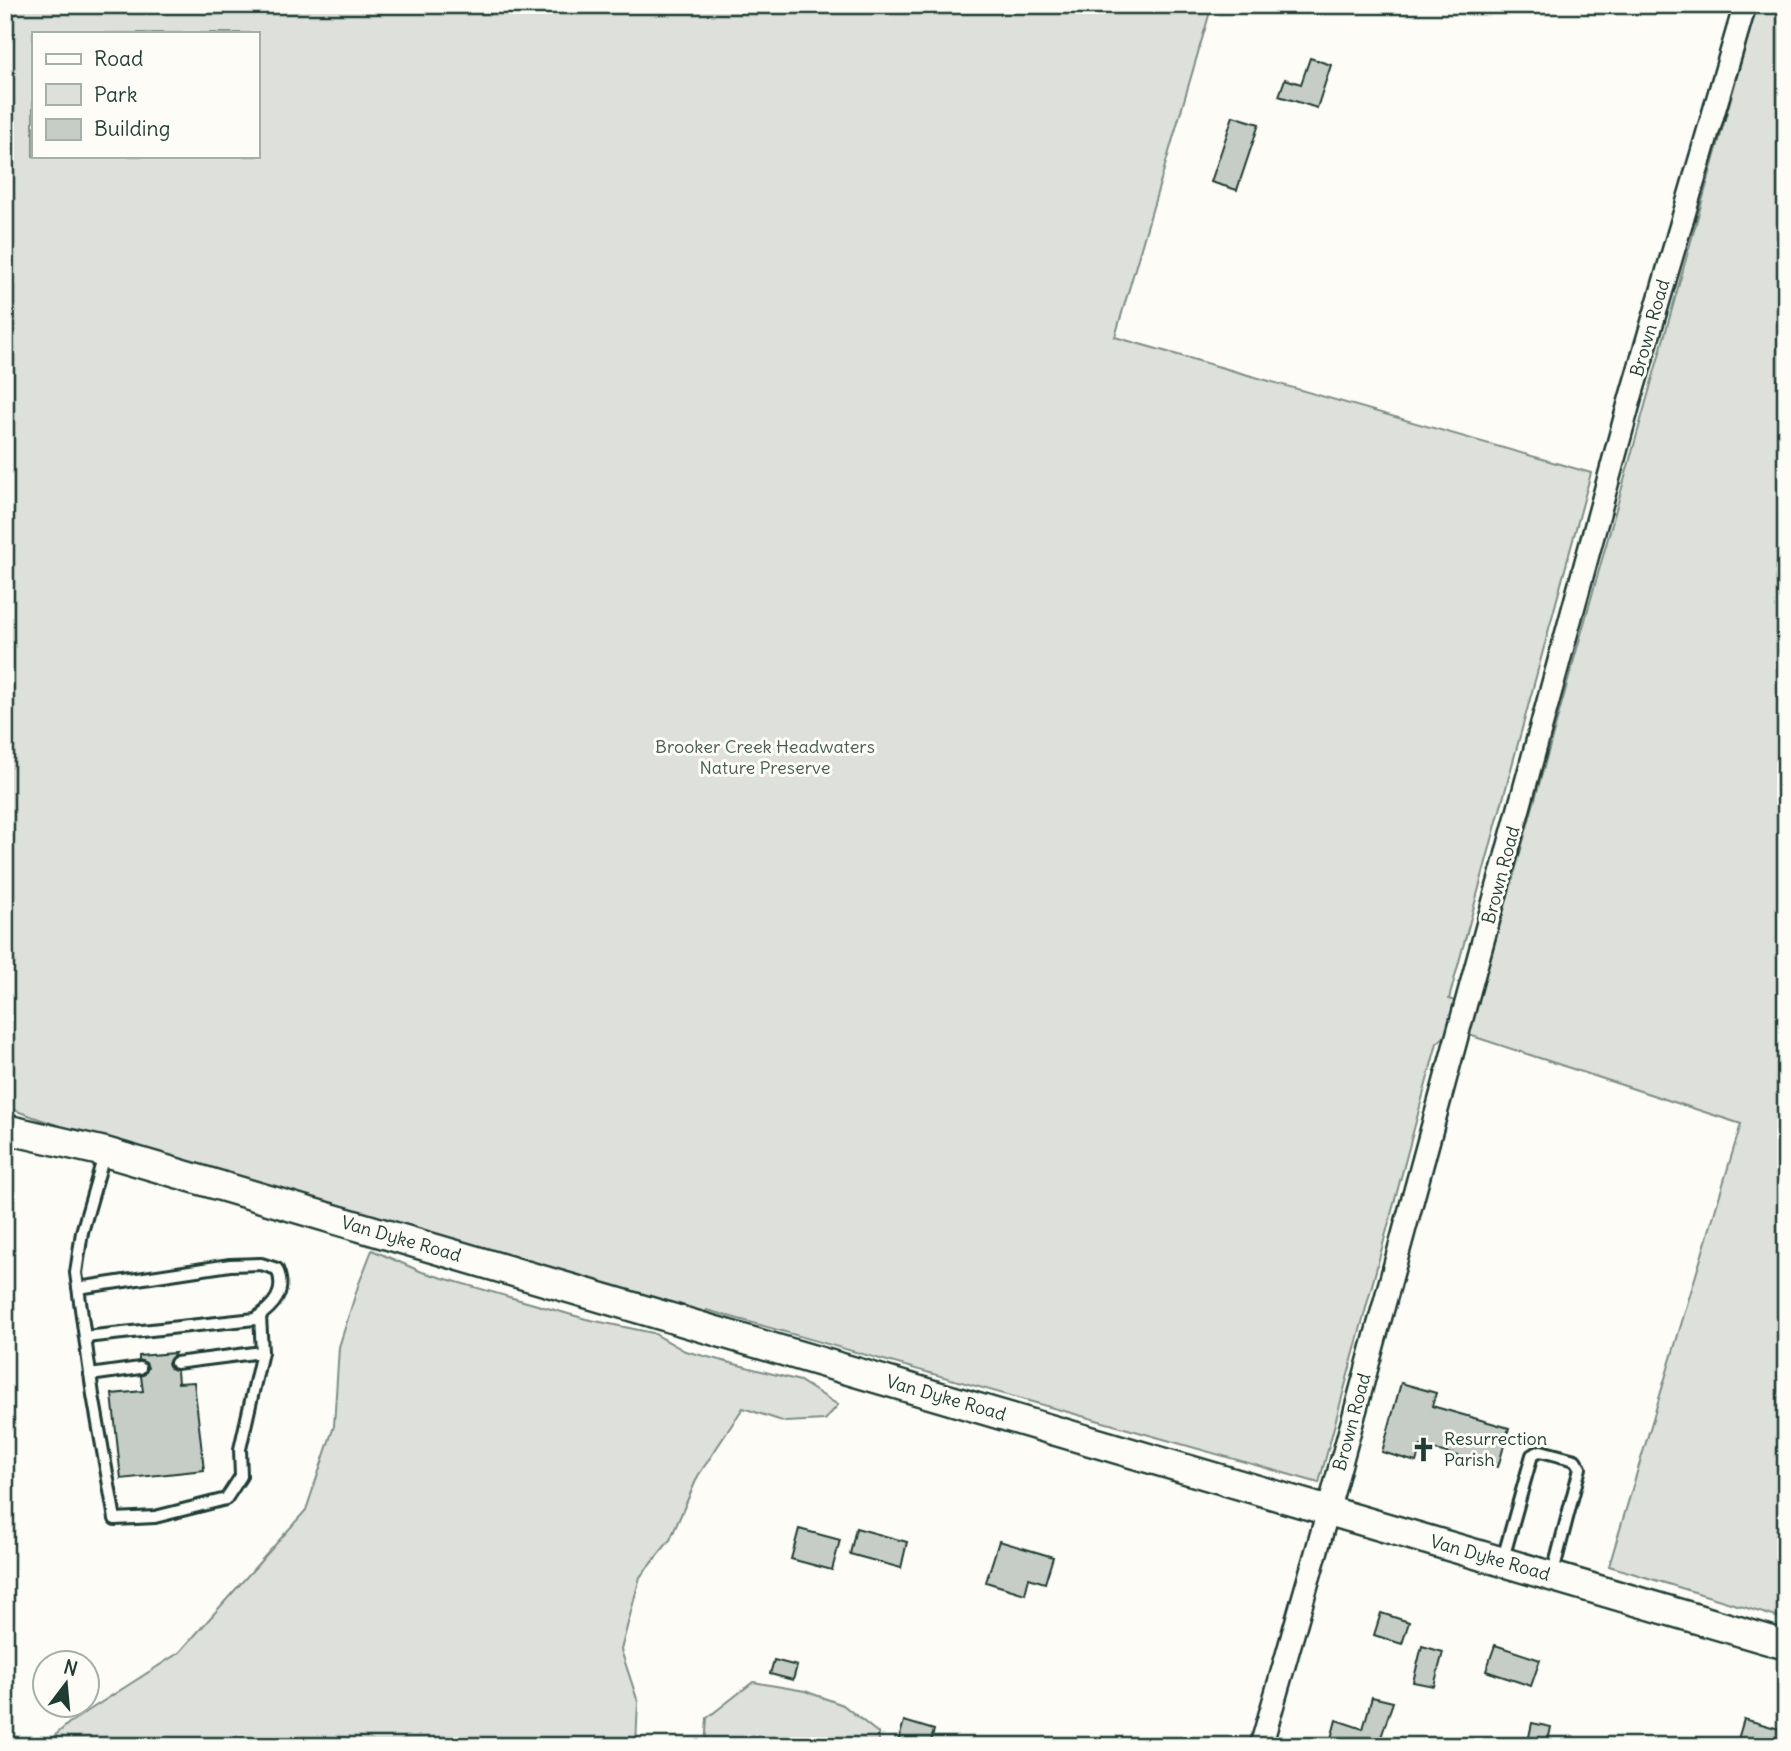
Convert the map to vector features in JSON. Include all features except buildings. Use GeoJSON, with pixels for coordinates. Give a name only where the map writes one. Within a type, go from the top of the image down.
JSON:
{"type":"FeatureCollection","features":[{"type":"Feature","properties":{"kind":"main road","name":"Van Dyke Road"},"geometry":{"type":"LineString","coordinates":[[5,1117],[105,1152],[1786,1645]]}},
{"type":"Feature","properties":{"kind":"main road","name":"Van Dyke Road"},"geometry":{"type":"LineString","coordinates":[[5,1129],[105,1152]]}},
{"type":"Feature","properties":{"kind":"street","name":"Brown Road"},"geometry":{"type":"LineString","coordinates":[[1261,1746],[1328,1511],[1630,396],[1745,5]]}},
{"type":"Feature","properties":{"kind":"lane"},"geometry":{"type":"LineString","coordinates":[[105,1152],[77,1252],[76,1273],[90,1375],[115,1519],[155,1517],[226,1499],[241,1476],[240,1450],[262,1352],[260,1316]]}},
{"type":"Feature","properties":{"kind":"lane"},"geometry":{"type":"LineString","coordinates":[[78,1288],[230,1265],[261,1264],[277,1269],[282,1282],[278,1296],[256,1320],[85,1336]]}},
{"type":"Feature","properties":{"kind":"lane"},"geometry":{"type":"LineString","coordinates":[[176,1363],[262,1352]]}},
{"type":"Feature","properties":{"kind":"lane"},"geometry":{"type":"LineString","coordinates":[[90,1375],[140,1368]]}},
{"type":"Feature","properties":{"kind":"lane"},"geometry":{"type":"LineString","coordinates":[[1502,1562],[1532,1455],[1541,1451],[1575,1460],[1580,1468],[1552,1576]]}},
{"type":"Feature","properties":{"kind":"green space","name":"Brooker Creek Headwaters Nature Preserve"},"geometry":{"type":"Polygon","coordinates":[[[5,5],[1212,5],[1115,337],[1591,473],[1449,999],[1457,1002],[1449,1033],[1437,1043],[1319,1483],[707,1310],[701,1316],[108,1143],[5,1107],[5,5]]]}},
{"type":"Feature","properties":{"kind":"green space"},"geometry":{"type":"Polygon","coordinates":[[[1757,5],[1786,5],[1786,1620],[1609,1566],[1741,1124],[1469,1035],[1757,5]]]}},
{"type":"Feature","properties":{"kind":"green space"},"geometry":{"type":"Polygon","coordinates":[[[372,1250],[422,1272],[586,1319],[653,1333],[685,1351],[800,1381],[838,1405],[825,1420],[785,1422],[743,1408],[698,1476],[670,1540],[640,1577],[621,1650],[638,1702],[636,1746],[43,1746],[74,1720],[102,1720],[102,1702],[180,1652],[306,1510],[334,1426],[339,1347],[372,1250]]]}},
{"type":"Feature","properties":{"kind":"green space"},"geometry":{"type":"Polygon","coordinates":[[[753,1682],[805,1691],[843,1705],[878,1733],[880,1746],[705,1746],[707,1718],[753,1682]]]}},
{"type":"Feature","properties":{"kind":"place","name":"Resurrection Parish"},"geometry":{"type":"Point","coordinates":[1424,1449]}}]}
